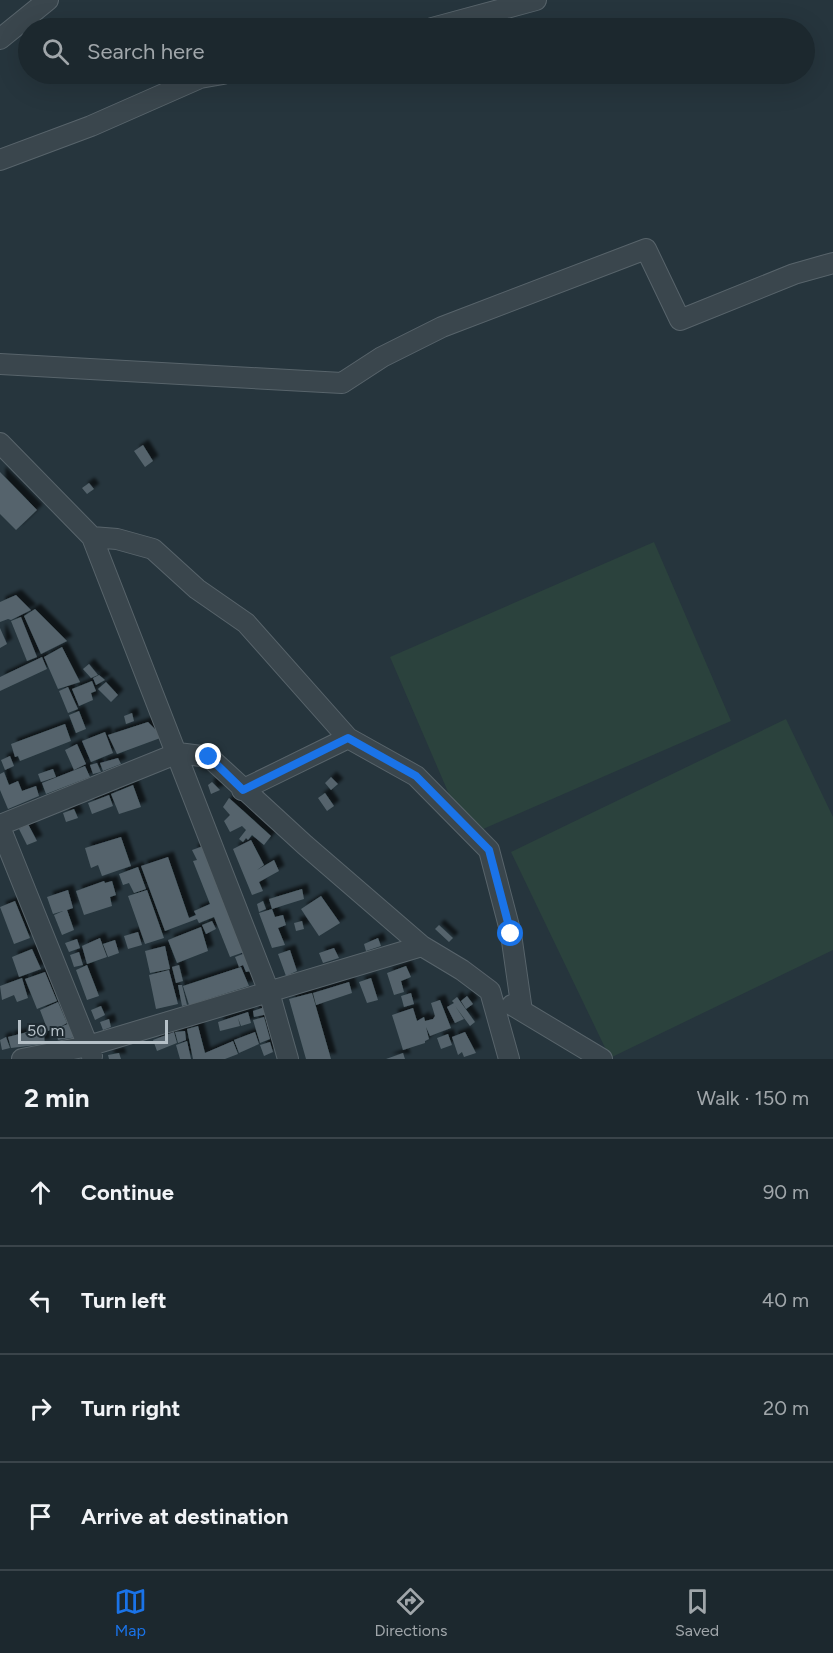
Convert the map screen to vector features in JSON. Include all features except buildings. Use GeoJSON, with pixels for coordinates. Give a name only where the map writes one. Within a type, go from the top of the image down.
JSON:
{"type":"FeatureCollection","features":[{"type":"Feature","properties":{"kind":"street"},"geometry":{"type":"LineString","coordinates":[[26,18],[48,0]]}},
{"type":"Feature","properties":{"kind":"street"},"geometry":{"type":"LineString","coordinates":[[469,18],[536,0]]}},
{"type":"Feature","properties":{"kind":"street"},"geometry":{"type":"LineString","coordinates":[[0,39],[18,24]]}},
{"type":"Feature","properties":{"kind":"street"},"geometry":{"type":"LineString","coordinates":[[0,160],[91,126],[186,84]]}},
{"type":"Feature","properties":{"kind":"street"},"geometry":{"type":"LineString","coordinates":[[0,364],[342,383],[382,357],[442,327],[646,249],[680,320],[794,274],[833,263]]}},
{"type":"Feature","properties":{"kind":"street"},"geometry":{"type":"LineString","coordinates":[[0,444],[92,537],[178,753],[269,992],[288,1059]]}},
{"type":"Feature","properties":{"kind":"street"},"geometry":{"type":"LineString","coordinates":[[92,537],[117,540],[153,549],[197,589],[246,623],[348,738],[416,776],[489,850],[511,934],[522,1011]]}},
{"type":"Feature","properties":{"kind":"street"},"geometry":{"type":"LineString","coordinates":[[243,790],[348,738]]}},
{"type":"Feature","properties":{"kind":"street"},"geometry":{"type":"LineString","coordinates":[[91,1053],[0,826],[178,753],[209,757],[243,790],[422,946],[462,970],[490,991],[602,1059]]}},
{"type":"Feature","properties":{"kind":"street"},"geometry":{"type":"LineString","coordinates":[[22,1059],[91,1053],[269,992],[422,946]]}},
{"type":"Feature","properties":{"kind":"street"},"geometry":{"type":"LineString","coordinates":[[490,991],[509,1059]]}},
{"type":"Feature","properties":{"kind":"green space"},"geometry":{"type":"Polygon","coordinates":[[[654,542],[731,721],[467,836],[390,657],[654,542]]]}},
{"type":"Feature","properties":{"kind":"green space"},"geometry":{"type":"Polygon","coordinates":[[[786,719],[833,817],[833,950],[610,1058],[511,852],[786,719]]]}},
{"type":"Feature","properties":{"kind":"route"},"geometry":{"type":"LineString","coordinates":[[209,757],[243,790],[348,738],[416,776],[489,850],[511,934]]}}]}
